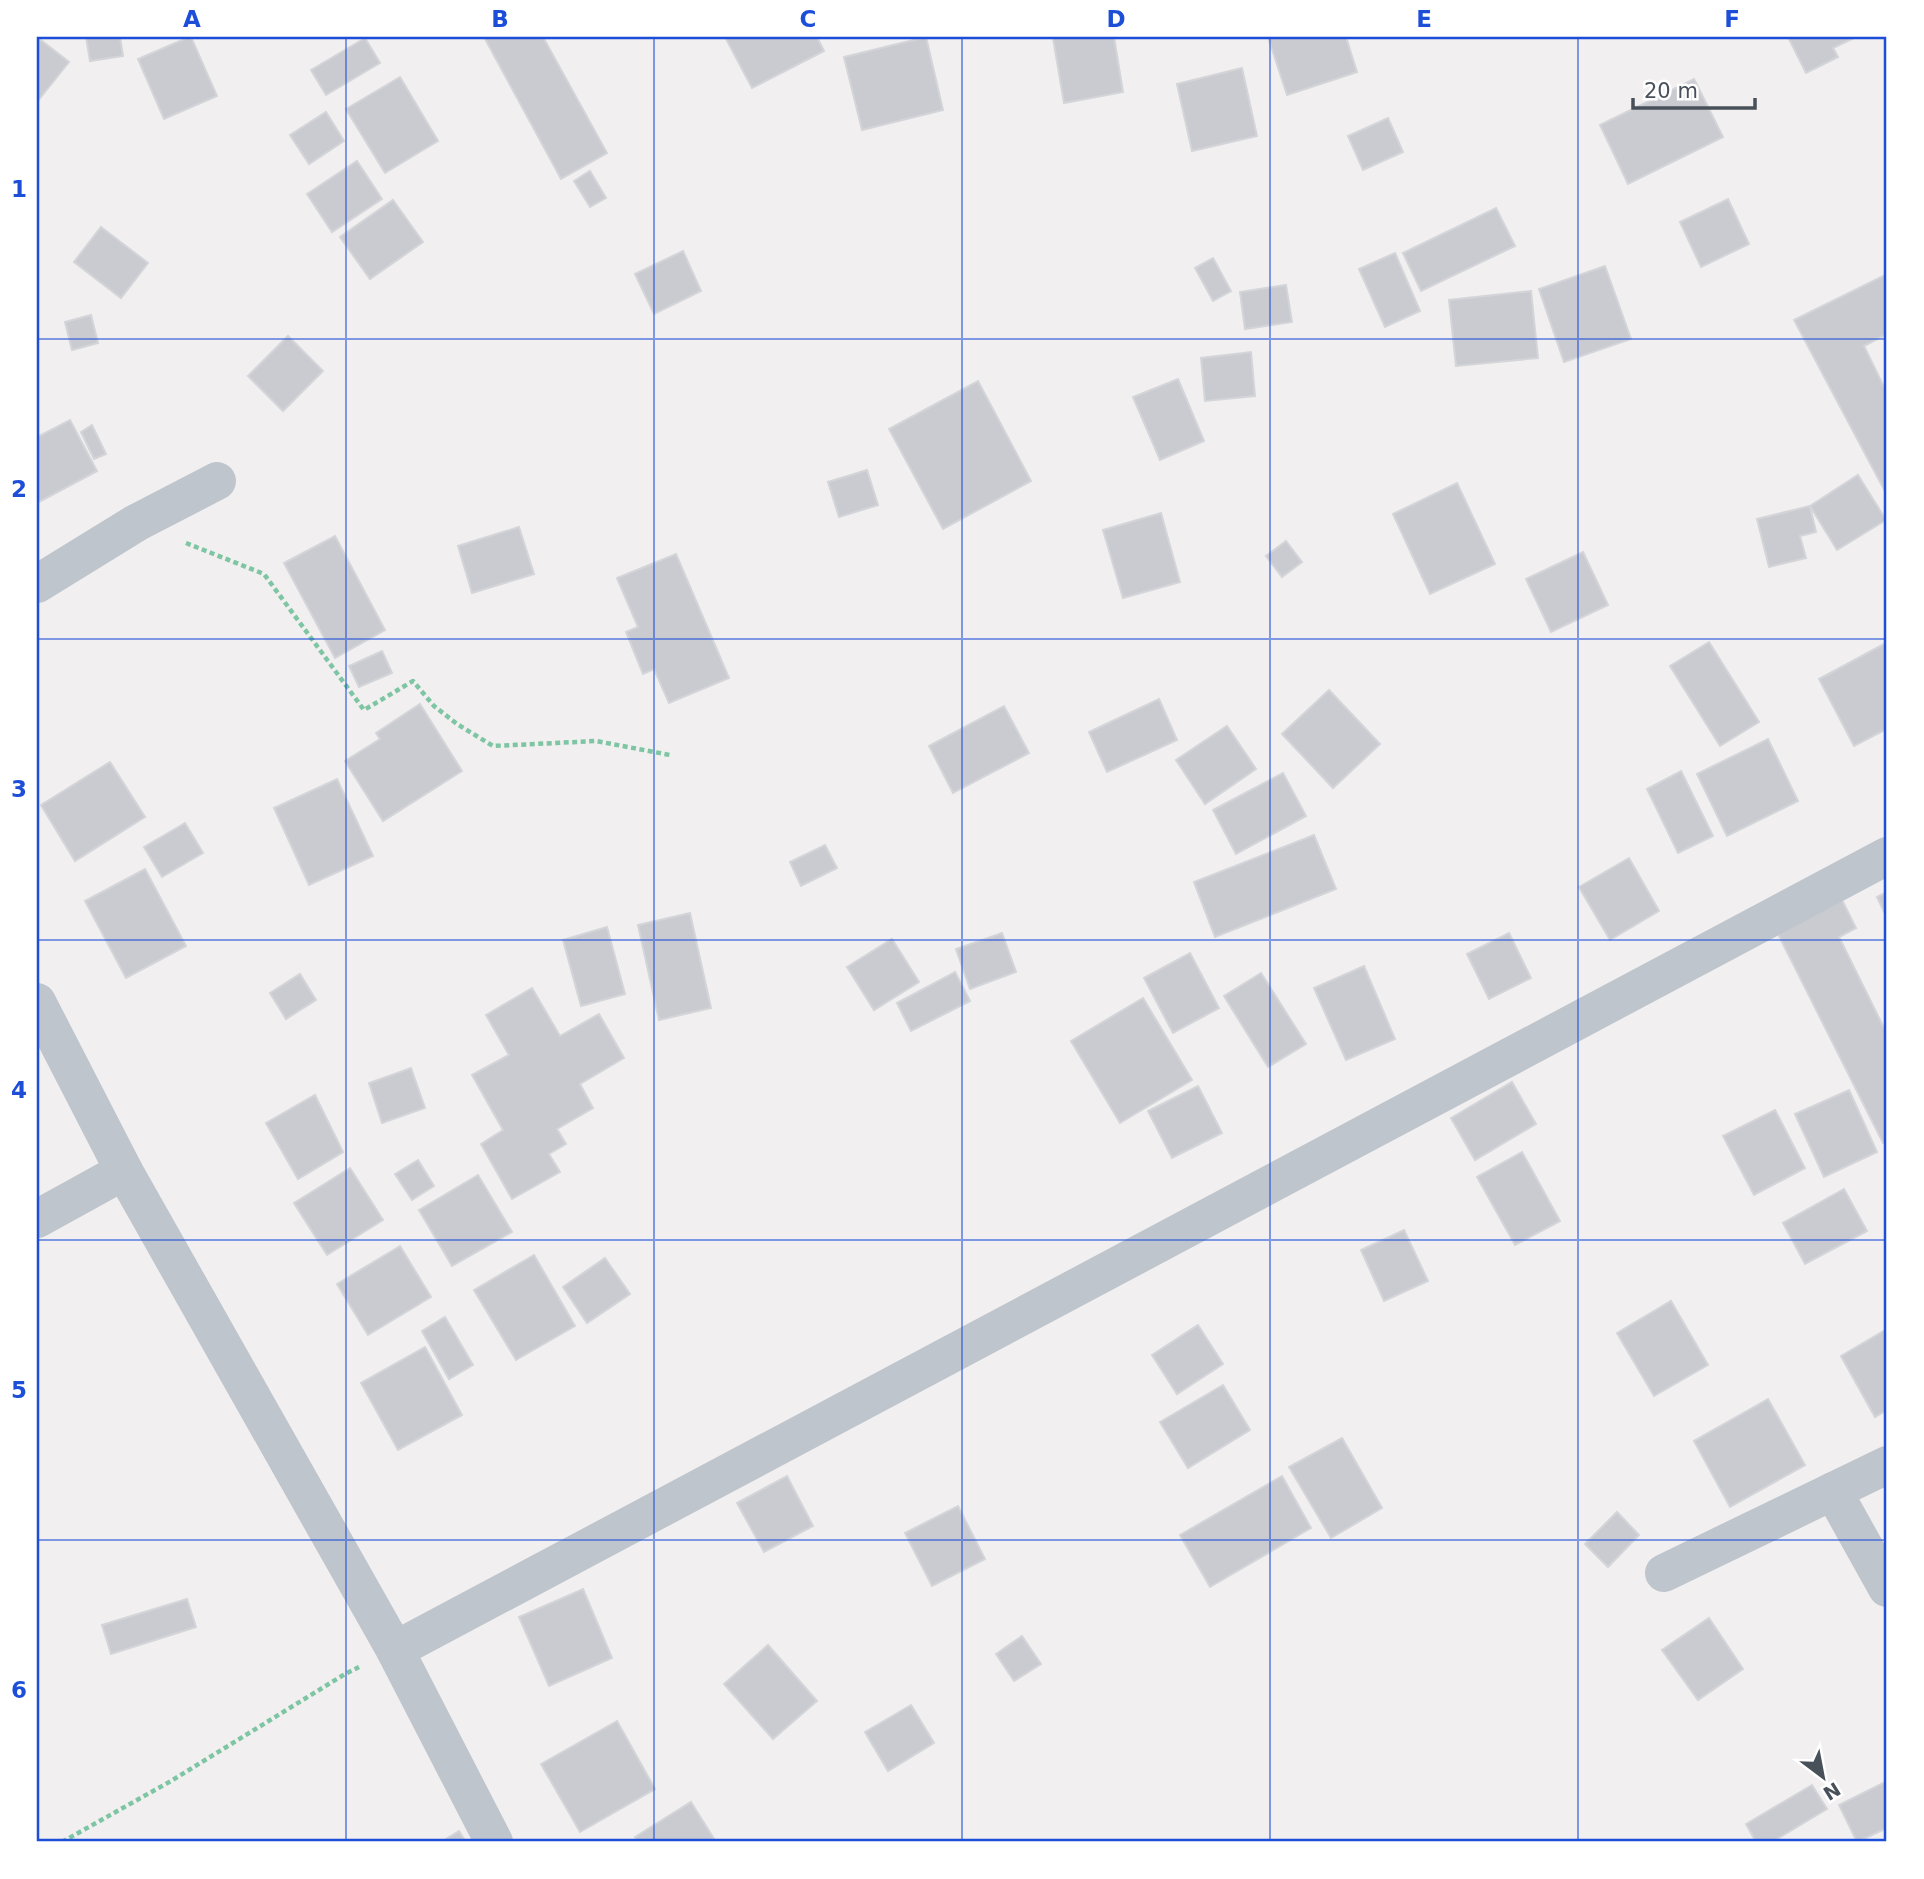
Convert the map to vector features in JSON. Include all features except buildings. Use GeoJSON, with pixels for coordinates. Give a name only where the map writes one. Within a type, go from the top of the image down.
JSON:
{"type":"FeatureCollection","features":[{"type":"Feature","properties":{"kind":"street"},"geometry":{"type":"LineString","coordinates":[[37,584],[136,523],[217,481]]}},
{"type":"Feature","properties":{"kind":"street"},"geometry":{"type":"LineString","coordinates":[[395,1650],[1887,856]]}},
{"type":"Feature","properties":{"kind":"street"},"geometry":{"type":"LineString","coordinates":[[37,1002],[124,1171],[395,1650],[494,1842]]}},
{"type":"Feature","properties":{"kind":"street"},"geometry":{"type":"LineString","coordinates":[[37,1219],[124,1171]]}},
{"type":"Feature","properties":{"kind":"street"},"geometry":{"type":"LineString","coordinates":[[1664,1573],[1887,1465]]}},
{"type":"Feature","properties":{"kind":"street"},"geometry":{"type":"LineString","coordinates":[[1833,1491],[1887,1588]]}},
{"type":"Feature","properties":{"kind":"path"},"geometry":{"type":"LineString","coordinates":[[136,523],[264,574],[364,710],[412,681],[434,706],[493,746],[596,740],[670,755]]}},
{"type":"Feature","properties":{"kind":"path"},"geometry":{"type":"LineString","coordinates":[[62,1842],[171,1781],[345,1674],[395,1650]]}}]}
